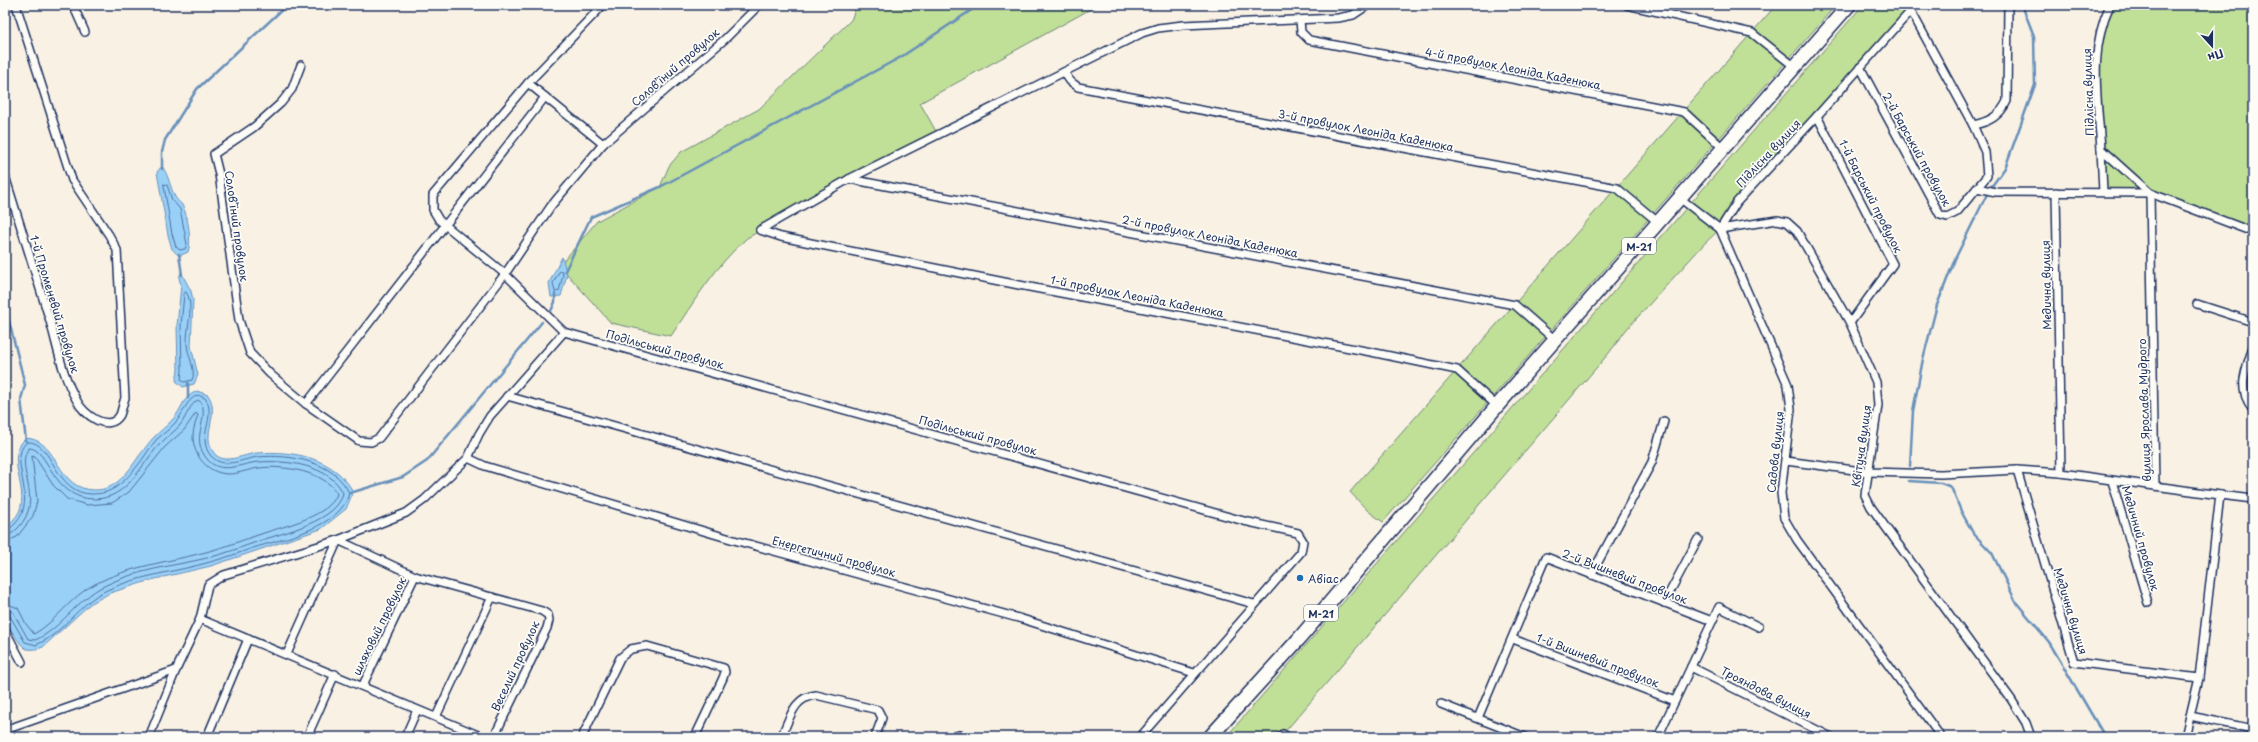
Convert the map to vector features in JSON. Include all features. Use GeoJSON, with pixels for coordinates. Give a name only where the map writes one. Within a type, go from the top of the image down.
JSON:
{"type":"FeatureCollection","features":[{"type":"Feature","properties":{"kind":"highway","name":"М-21"},"geometry":{"type":"LineString","coordinates":[[1210,737],[1298,640],[1497,406],[1681,199],[1849,5]]}},
{"type":"Feature","properties":{"kind":"street","name":"1-й Променевий провулок"},"geometry":{"type":"LineString","coordinates":[[5,176],[50,323],[61,368],[77,403],[93,419],[106,423],[113,422],[120,416],[125,398],[118,257],[109,235],[72,180],[16,5]]}},
{"type":"Feature","properties":{"kind":"street"},"geometry":{"type":"LineString","coordinates":[[72,5],[84,32]]}},
{"type":"Feature","properties":{"kind":"street"},"geometry":{"type":"LineString","coordinates":[[149,737],[176,670],[200,619],[208,585],[216,578],[338,540],[406,513],[424,500],[468,458],[484,425],[507,396],[564,332],[505,274],[446,226],[433,210],[433,195],[528,83],[603,5]]}},
{"type":"Feature","properties":{"kind":"street","name":"Соловʼїний провулок"},"geometry":{"type":"LineString","coordinates":[[301,64],[292,89],[281,103],[254,127],[227,146],[218,149],[214,157],[219,174],[239,320],[250,353],[257,362],[306,404],[358,441],[371,442],[379,438],[505,274],[552,206],[603,144],[725,39],[759,5]]}},
{"type":"Feature","properties":{"kind":"street"},"geometry":{"type":"LineString","coordinates":[[849,179],[1142,33],[1158,28],[1194,24],[1346,17],[1368,5]]}},
{"type":"Feature","properties":{"kind":"street"},"geometry":{"type":"LineString","coordinates":[[1627,5],[1752,33],[1794,67]]}},
{"type":"Feature","properties":{"kind":"street","name":"Підлісна вулиця"},"geometry":{"type":"LineString","coordinates":[[1720,229],[1737,202],[1817,116],[1916,5]]}},
{"type":"Feature","properties":{"kind":"street"},"geometry":{"type":"LineString","coordinates":[[1973,126],[1990,121],[2004,108],[2007,101],[2008,5]]}},
{"type":"Feature","properties":{"kind":"street","name":"Підлісна вулиця"},"geometry":{"type":"LineString","coordinates":[[2110,5],[2098,37],[2096,58],[2101,149],[2150,193],[2253,232]]}},
{"type":"Feature","properties":{"kind":"street","name":"2-й Барський провулок"},"geometry":{"type":"LineString","coordinates":[[1860,67],[1940,215],[1947,217],[1957,212],[1978,188],[1986,176],[1984,152],[1973,126],[1910,11]]}},
{"type":"Feature","properties":{"kind":"street","name":"4-й провулок Леоніда Каденюка"},"geometry":{"type":"LineString","coordinates":[[1300,20],[1301,32],[1309,40],[1684,112],[1724,149]]}},
{"type":"Feature","properties":{"kind":"street","name":"3-й провулок Леоніда Каденюка"},"geometry":{"type":"LineString","coordinates":[[1064,72],[1070,81],[1078,87],[1617,188],[1659,223]]}},
{"type":"Feature","properties":{"kind":"street"},"geometry":{"type":"LineString","coordinates":[[528,83],[603,144]]}},
{"type":"Feature","properties":{"kind":"street"},"geometry":{"type":"LineString","coordinates":[[306,404],[545,97]]}},
{"type":"Feature","properties":{"kind":"street","name":"1-й Барський провулок"},"geometry":{"type":"LineString","coordinates":[[1817,116],[1893,264],[1850,323]]}},
{"type":"Feature","properties":{"kind":"street"},"geometry":{"type":"LineString","coordinates":[[2101,149],[2103,192]]}},
{"type":"Feature","properties":{"kind":"street","name":"1-й провулок Леоніда Каденюка"},"geometry":{"type":"LineString","coordinates":[[849,179],[760,230],[781,237],[1011,284],[1363,350],[1457,370],[1497,406]]}},
{"type":"Feature","properties":{"kind":"street","name":"2-й провулок Леоніда Каденюка"},"geometry":{"type":"LineString","coordinates":[[849,179],[1515,306],[1555,340]]}},
{"type":"Feature","properties":{"kind":"street"},"geometry":{"type":"LineString","coordinates":[[1978,188],[1996,192],[2150,193]]}},
{"type":"Feature","properties":{"kind":"street","name":"Медична вулиця"},"geometry":{"type":"LineString","coordinates":[[2056,192],[2061,473]]}},
{"type":"Feature","properties":{"kind":"street","name":"вулиця Ярослава Мудрого"},"geometry":{"type":"LineString","coordinates":[[2150,193],[2155,486],[2253,499]]}},
{"type":"Feature","properties":{"kind":"street"},"geometry":{"type":"LineString","coordinates":[[1681,199],[1720,229]]}},
{"type":"Feature","properties":{"kind":"street","name":"Квітуча вулиця"},"geometry":{"type":"LineString","coordinates":[[1720,229],[1777,220],[1787,222],[1797,231],[1850,323],[1873,372],[1878,393],[1865,495],[1871,507],[2011,699],[2026,723],[2031,737]]}},
{"type":"Feature","properties":{"kind":"street","name":"Садова вулиця"},"geometry":{"type":"LineString","coordinates":[[1720,229],[1788,385],[1791,409],[1781,493],[1784,518],[1806,553],[1941,737]]}},
{"type":"Feature","properties":{"kind":"street"},"geometry":{"type":"LineString","coordinates":[[2197,304],[2253,322]]}},
{"type":"Feature","properties":{"kind":"street","name":"Подільський провулок"},"geometry":{"type":"LineString","coordinates":[[564,332],[1298,534],[1303,541],[1301,552],[1254,604],[1140,737]]}},
{"type":"Feature","properties":{"kind":"street"},"geometry":{"type":"LineString","coordinates":[[2253,347],[2243,376],[2242,389],[2248,403],[2253,409]]}},
{"type":"Feature","properties":{"kind":"street"},"geometry":{"type":"LineString","coordinates":[[507,396],[1254,604]]}},
{"type":"Feature","properties":{"kind":"street"},"geometry":{"type":"LineString","coordinates":[[1591,575],[1652,462],[1664,421]]}},
{"type":"Feature","properties":{"kind":"street","name":"Енергетичний провулок"},"geometry":{"type":"LineString","coordinates":[[468,458],[485,466],[734,540],[980,607],[1194,673]]}},
{"type":"Feature","properties":{"kind":"street"},"geometry":{"type":"LineString","coordinates":[[1786,461],[1869,472],[1941,474],[2017,470],[2061,473],[2155,486]]}},
{"type":"Feature","properties":{"kind":"street","name":"Медична вулиця"},"geometry":{"type":"LineString","coordinates":[[2017,470],[2074,662],[2199,678]]}},
{"type":"Feature","properties":{"kind":"street","name":"Медичний провулок"},"geometry":{"type":"LineString","coordinates":[[2112,481],[2148,602]]}},
{"type":"Feature","properties":{"kind":"street"},"geometry":{"type":"LineString","coordinates":[[2186,737],[2199,678],[2220,495]]}},
{"type":"Feature","properties":{"kind":"street"},"geometry":{"type":"LineString","coordinates":[[1664,603],[1698,539]]}},
{"type":"Feature","properties":{"kind":"street"},"geometry":{"type":"LineString","coordinates":[[287,654],[338,540]]}},
{"type":"Feature","properties":{"kind":"street","name":"Веселий провулок"},"geometry":{"type":"LineString","coordinates":[[338,540],[415,576],[542,611],[548,615],[549,620],[494,737]]}},
{"type":"Feature","properties":{"kind":"street","name":"2-й Вишневий провулок"},"geometry":{"type":"LineString","coordinates":[[1513,639],[1546,557],[1712,621]]}},
{"type":"Feature","properties":{"kind":"street","name":"шляховий провулок"},"geometry":{"type":"LineString","coordinates":[[363,685],[415,576]]}},
{"type":"Feature","properties":{"kind":"street"},"geometry":{"type":"LineString","coordinates":[[436,717],[492,597]]}},
{"type":"Feature","properties":{"kind":"street"},"geometry":{"type":"LineString","coordinates":[[1658,737],[1719,607],[1759,627]]}},
{"type":"Feature","properties":{"kind":"street"},"geometry":{"type":"LineString","coordinates":[[200,619],[363,685],[417,710],[483,737]]}},
{"type":"Feature","properties":{"kind":"street"},"geometry":{"type":"LineString","coordinates":[[5,630],[22,662]]}},
{"type":"Feature","properties":{"kind":"street"},"geometry":{"type":"LineString","coordinates":[[207,737],[248,639]]}},
{"type":"Feature","properties":{"kind":"street"},"geometry":{"type":"LineString","coordinates":[[1478,718],[1513,639]]}},
{"type":"Feature","properties":{"kind":"street","name":"1-й Вишневий провулок"},"geometry":{"type":"LineString","coordinates":[[1513,639],[1675,701]]}},
{"type":"Feature","properties":{"kind":"street"},"geometry":{"type":"LineString","coordinates":[[582,737],[620,658],[631,649],[646,646],[724,668],[725,672],[723,678],[695,737]]}},
{"type":"Feature","properties":{"kind":"street","name":"Трояндова вулиця"},"geometry":{"type":"LineString","coordinates":[[1691,667],[1831,737]]}},
{"type":"Feature","properties":{"kind":"street"},"geometry":{"type":"LineString","coordinates":[[5,730],[176,670]]}},
{"type":"Feature","properties":{"kind":"street"},"geometry":{"type":"LineString","coordinates":[[307,737],[335,674]]}},
{"type":"Feature","properties":{"kind":"street"},"geometry":{"type":"LineString","coordinates":[[781,737],[799,700],[806,696],[816,695],[878,710],[882,718],[875,737]]}},
{"type":"Feature","properties":{"kind":"street"},"geometry":{"type":"LineString","coordinates":[[1441,704],[1525,737]]}},
{"type":"Feature","properties":{"kind":"street"},"geometry":{"type":"LineString","coordinates":[[405,737],[417,710]]}},
{"type":"Feature","properties":{"kind":"street"},"geometry":{"type":"LineString","coordinates":[[2190,716],[2253,728]]}},
{"type":"Feature","properties":{"kind":"street"},"geometry":{"type":"LineString","coordinates":[[1280,737],[1284,734],[1288,737]]}},
{"type":"Feature","properties":{"kind":"street"},"geometry":{"type":"LineString","coordinates":[[955,737],[959,735],[968,737]]}},
{"type":"Feature","properties":{"kind":"green space"},"geometry":{"type":"Polygon","coordinates":[[[857,5],[1098,5],[920,103],[937,133],[747,238],[715,272],[671,336],[611,323],[567,274],[561,264],[597,221],[660,187],[669,166],[681,152],[759,109],[851,20],[857,5]]]}},
{"type":"Feature","properties":{"kind":"green space"},"geometry":{"type":"Polygon","coordinates":[[[1776,5],[1836,5],[1383,522],[1368,511],[1350,492],[1776,5]]]}},
{"type":"Feature","properties":{"kind":"green space"},"geometry":{"type":"Polygon","coordinates":[[[1863,5],[1916,5],[1737,202],[1720,229],[1705,243],[1626,330],[1609,353],[1283,734],[1280,737],[1226,737],[1863,5]]]}},
{"type":"Feature","properties":{"kind":"green space"},"geometry":{"type":"Polygon","coordinates":[[[2110,5],[2253,5],[2253,232],[2150,193],[2103,192],[2098,122],[2097,71],[2103,25],[2110,5]]]}},
{"type":"Feature","properties":{"kind":"green space"},"geometry":{"type":"Polygon","coordinates":[[[2253,348],[2253,409],[2242,383],[2253,348]]]}},
{"type":"Feature","properties":{"kind":"water"},"geometry":{"type":"Polygon","coordinates":[[[162,166],[175,197],[185,211],[188,223],[190,242],[188,252],[179,256],[172,249],[168,235],[157,172],[162,166]]]}},
{"type":"Feature","properties":{"kind":"water"},"geometry":{"type":"Polygon","coordinates":[[[562,257],[567,274],[561,296],[551,297],[549,283],[562,257]]]}},
{"type":"Feature","properties":{"kind":"water"},"geometry":{"type":"Polygon","coordinates":[[[181,272],[191,291],[193,300],[191,346],[198,375],[194,384],[183,387],[176,381],[178,370],[177,326],[181,285],[179,278],[181,272]]]}},
{"type":"Feature","properties":{"kind":"water"},"geometry":{"type":"Polygon","coordinates":[[[197,391],[208,395],[211,402],[212,417],[209,439],[210,446],[218,457],[229,459],[257,453],[271,452],[299,455],[325,464],[336,471],[345,480],[353,492],[346,509],[321,529],[211,566],[151,580],[110,593],[90,604],[43,647],[37,649],[27,649],[24,647],[16,638],[8,622],[5,613],[4,592],[5,528],[18,514],[22,502],[17,464],[17,454],[20,446],[26,438],[37,441],[46,447],[72,482],[82,488],[95,490],[109,487],[126,474],[152,439],[176,416],[185,400],[197,391]]]}},
{"type":"Feature","properties":{"kind":"waterway"},"geometry":{"type":"LineString","coordinates":[[162,169],[162,152],[165,140],[197,89],[287,5]]}},
{"type":"Feature","properties":{"kind":"waterway"},"geometry":{"type":"LineString","coordinates":[[565,271],[591,217],[660,187],[901,57],[979,5]]}},
{"type":"Feature","properties":{"kind":"waterway"},"geometry":{"type":"LineString","coordinates":[[1910,466],[1913,411],[1923,359],[1937,305],[1955,259],[1989,190],[2005,168],[2035,85],[2034,36],[2022,5]]}},
{"type":"Feature","properties":{"kind":"waterway"},"geometry":{"type":"LineString","coordinates":[[179,254],[182,275]]}},
{"type":"Feature","properties":{"kind":"waterway"},"geometry":{"type":"LineString","coordinates":[[551,311],[555,302],[555,294]]}},
{"type":"Feature","properties":{"kind":"waterway"},"geometry":{"type":"LineString","coordinates":[[5,305],[25,385],[21,399],[26,441]]}},
{"type":"Feature","properties":{"kind":"waterway"},"geometry":{"type":"LineString","coordinates":[[350,493],[403,477],[427,461],[542,322]]}},
{"type":"Feature","properties":{"kind":"waterway"},"geometry":{"type":"LineString","coordinates":[[188,383],[188,398]]}},
{"type":"Feature","properties":{"kind":"waterway"},"geometry":{"type":"LineString","coordinates":[[1909,481],[1941,483],[1951,487],[1961,511],[1973,533],[1992,553],[2016,602],[2049,642],[2105,737]]}},
{"type":"Feature","properties":{"kind":"place","name":"Авіас"},"geometry":{"type":"Point","coordinates":[1300,578]}}]}
